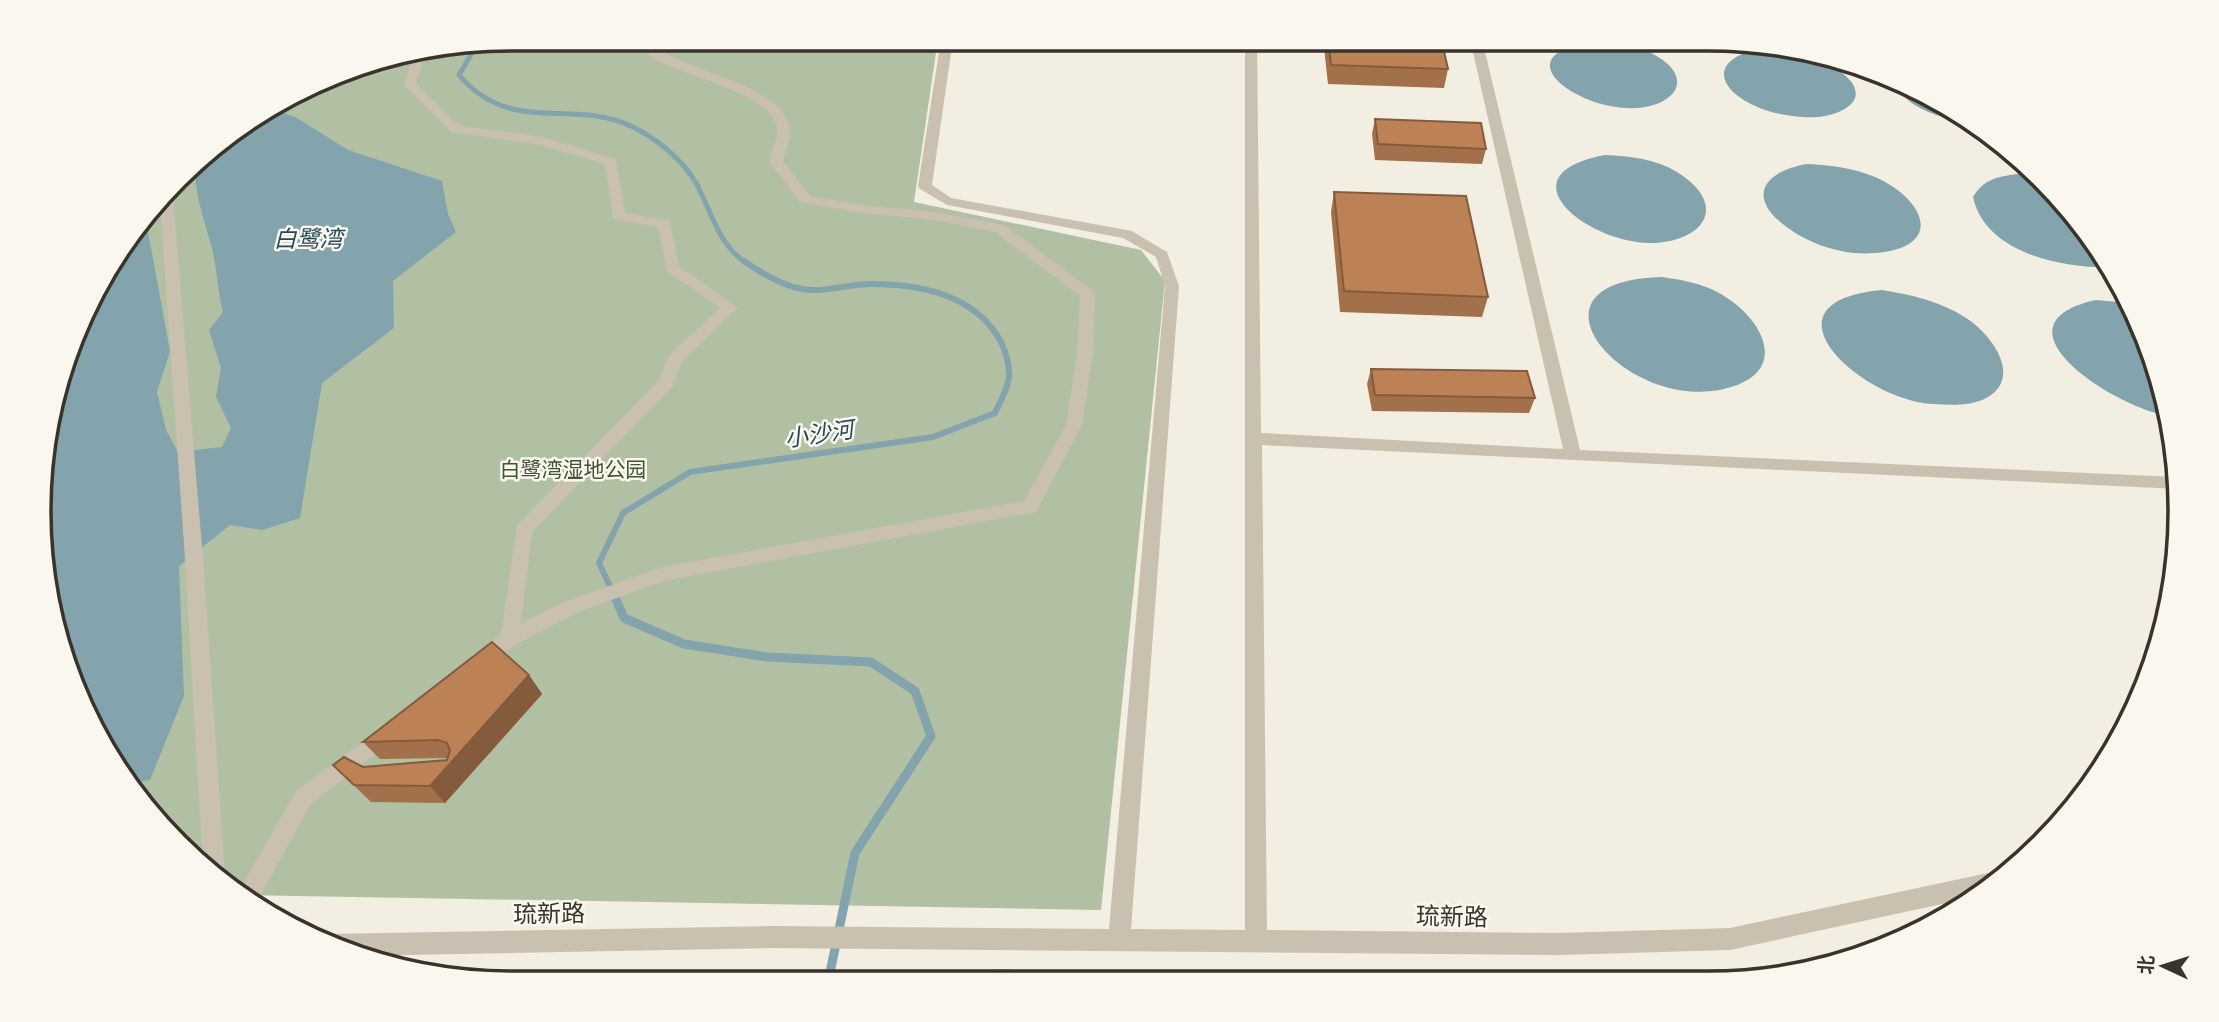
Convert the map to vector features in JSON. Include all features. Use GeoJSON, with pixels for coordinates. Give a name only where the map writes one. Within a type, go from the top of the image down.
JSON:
{"type":"FeatureCollection","features":[{"type":"Feature","properties":{"kind":"street"},"geometry":{"type":"LineString","coordinates":[[469,670],[510,638],[569,608],[662,574],[1030,507],[1074,425],[1085,354],[1088,294],[999,228],[935,216],[861,209],[805,199],[776,161],[785,132],[780,117],[759,97],[665,60],[655,51]]}},
{"type":"Feature","properties":{"kind":"street"},"geometry":{"type":"LineString","coordinates":[[945,51],[925,186],[947,201],[1127,234],[1162,255],[1172,286],[1119,940]]}},
{"type":"Feature","properties":{"kind":"street"},"geometry":{"type":"LineString","coordinates":[[1251,51],[1256,942]]}},
{"type":"Feature","properties":{"kind":"street"},"geometry":{"type":"LineString","coordinates":[[1479,51],[1573,456]]}},
{"type":"Feature","properties":{"kind":"street"},"geometry":{"type":"LineString","coordinates":[[417,61],[410,85],[456,129],[538,140],[611,162],[618,216],[665,224],[672,268],[730,308],[675,359],[666,383],[523,530],[510,638]]}},
{"type":"Feature","properties":{"kind":"street"},"geometry":{"type":"LineString","coordinates":[[167,206],[194,559],[213,861]]}},
{"type":"Feature","properties":{"kind":"street"},"geometry":{"type":"LineString","coordinates":[[1254,439],[2167,483]]}},
{"type":"Feature","properties":{"kind":"street"},"geometry":{"type":"LineString","coordinates":[[251,891],[303,798],[362,763],[407,718]]}},
{"type":"Feature","properties":{"kind":"street","name":"琉新路"},"geometry":{"type":"LineString","coordinates":[[357,944],[772,937],[1559,944],[1730,939],[1975,886]]}},
{"type":"Feature","properties":{"kind":"green space","name":"白鹭湾湿地公园"},"geometry":{"type":"Polygon","coordinates":[[[511,51],[936,51],[914,202],[1141,250],[1165,281],[1101,910],[255,894],[186,836],[128,767],[98,715],[86,687],[66,630],[60,601],[51,511],[60,421],[66,392],[86,335],[98,307],[128,255],[186,186],[255,128],[307,98],[392,66],[451,55],[511,51]]]}},
{"type":"Feature","properties":{"kind":"green space"},"geometry":{"type":"Polygon","coordinates":[[[1012,969],[1012,971],[933,971],[1012,969]]]}},
{"type":"Feature","properties":{"kind":"water"},"geometry":{"type":"Polygon","coordinates":[[[1563,51],[1645,51],[1673,70],[1677,79],[1676,88],[1663,101],[1651,106],[1614,107],[1592,101],[1558,81],[1551,70],[1552,58],[1563,51]]]}},
{"type":"Feature","properties":{"kind":"water"},"geometry":{"type":"Polygon","coordinates":[[[1747,53],[1768,55],[1837,69],[1850,80],[1855,90],[1855,99],[1840,111],[1816,117],[1783,115],[1763,109],[1739,97],[1726,82],[1726,67],[1747,53]]]}},
{"type":"Feature","properties":{"kind":"water"},"geometry":{"type":"Polygon","coordinates":[[[1902,94],[1950,119],[1916,106],[1902,94]]]}},
{"type":"Feature","properties":{"kind":"water","name":"白鹭湾"},"geometry":{"type":"Polygon","coordinates":[[[281,112],[297,118],[348,150],[442,181],[448,214],[456,232],[393,281],[394,328],[322,383],[300,518],[262,530],[230,525],[179,566],[184,696],[150,780],[139,782],[98,715],[66,630],[52,541],[52,481],[60,421],[75,363],[112,281],[148,229],[170,351],[157,392],[166,430],[178,452],[222,447],[231,428],[216,397],[221,368],[209,330],[223,312],[212,250],[195,177],[231,146],[281,112]]]}},
{"type":"Feature","properties":{"kind":"water"},"geometry":{"type":"Polygon","coordinates":[[[1605,155],[1652,161],[1677,172],[1702,195],[1706,207],[1705,217],[1699,227],[1674,240],[1656,243],[1631,241],[1583,222],[1566,208],[1557,192],[1559,178],[1574,165],[1605,155]]]}},
{"type":"Feature","properties":{"kind":"water"},"geometry":{"type":"Polygon","coordinates":[[[1807,164],[1858,171],[1892,186],[1916,209],[1920,221],[1919,232],[1912,242],[1897,249],[1875,253],[1852,253],[1829,248],[1797,234],[1775,217],[1767,206],[1765,188],[1779,173],[1807,164]]]}},
{"type":"Feature","properties":{"kind":"water"},"geometry":{"type":"Polygon","coordinates":[[[2021,174],[2054,208],[2098,267],[2071,265],[2028,254],[1993,232],[1980,216],[1973,197],[1982,186],[2003,176],[2021,174]]]}},
{"type":"Feature","properties":{"kind":"water"},"geometry":{"type":"Polygon","coordinates":[[[1662,277],[1691,282],[1719,293],[1735,303],[1758,330],[1764,344],[1764,358],[1759,371],[1745,381],[1724,389],[1686,391],[1651,382],[1621,365],[1599,343],[1589,320],[1594,299],[1617,284],[1662,277]]]}},
{"type":"Feature","properties":{"kind":"water"},"geometry":{"type":"Polygon","coordinates":[[[1882,290],[1936,303],[1956,312],[1976,326],[1995,347],[2001,359],[2002,382],[1995,392],[1970,403],[1934,404],[1906,399],[1877,387],[1852,370],[1832,350],[1822,331],[1825,312],[1844,298],[1882,290]]]}},
{"type":"Feature","properties":{"kind":"water"},"geometry":{"type":"Polygon","coordinates":[[[2096,300],[2118,302],[2144,363],[2157,413],[2121,399],[2094,383],[2072,365],[2056,346],[2053,328],[2065,312],[2096,300]]]}},
{"type":"Feature","properties":{"kind":"building"},"geometry":{"type":"Polygon","coordinates":[[[1329,51],[1444,51],[1448,69],[1331,65],[1329,51]]]}},
{"type":"Feature","properties":{"kind":"building"},"geometry":{"type":"Polygon","coordinates":[[[1375,119],[1481,123],[1486,149],[1378,144],[1375,119]]]}},
{"type":"Feature","properties":{"kind":"building"},"geometry":{"type":"Polygon","coordinates":[[[1334,192],[1466,196],[1488,297],[1344,291],[1334,192]]]}},
{"type":"Feature","properties":{"kind":"building"},"geometry":{"type":"Polygon","coordinates":[[[1371,369],[1527,371],[1535,398],[1375,395],[1371,369]]]}},
{"type":"Feature","properties":{"kind":"building"},"geometry":{"type":"Polygon","coordinates":[[[492,642],[529,675],[430,786],[354,785],[333,765],[344,757],[363,767],[447,760],[450,750],[447,743],[438,740],[363,742],[492,642]]]}},
{"type":"Feature","properties":{"kind":"waterway","name":"小沙河"},"geometry":{"type":"LineString","coordinates":[[472,53],[459,75],[479,94],[500,105],[521,111],[610,119],[633,127],[668,150],[696,183],[728,246],[746,263]]}},
{"type":"Feature","properties":{"kind":"waterway","name":"小沙河"},"geometry":{"type":"LineString","coordinates":[[615,597],[599,563],[623,513],[690,472],[933,437],[995,413],[1005,391],[1009,369],[1001,342],[990,326],[962,303],[945,295],[908,286],[862,284],[819,290],[802,289],[786,285],[744,261]]}},
{"type":"Feature","properties":{"kind":"waterway","name":"小沙河"},"geometry":{"type":"LineString","coordinates":[[614,595],[624,618],[684,644],[767,657],[871,662],[915,691],[931,736],[855,853],[830,971]]}}]}
